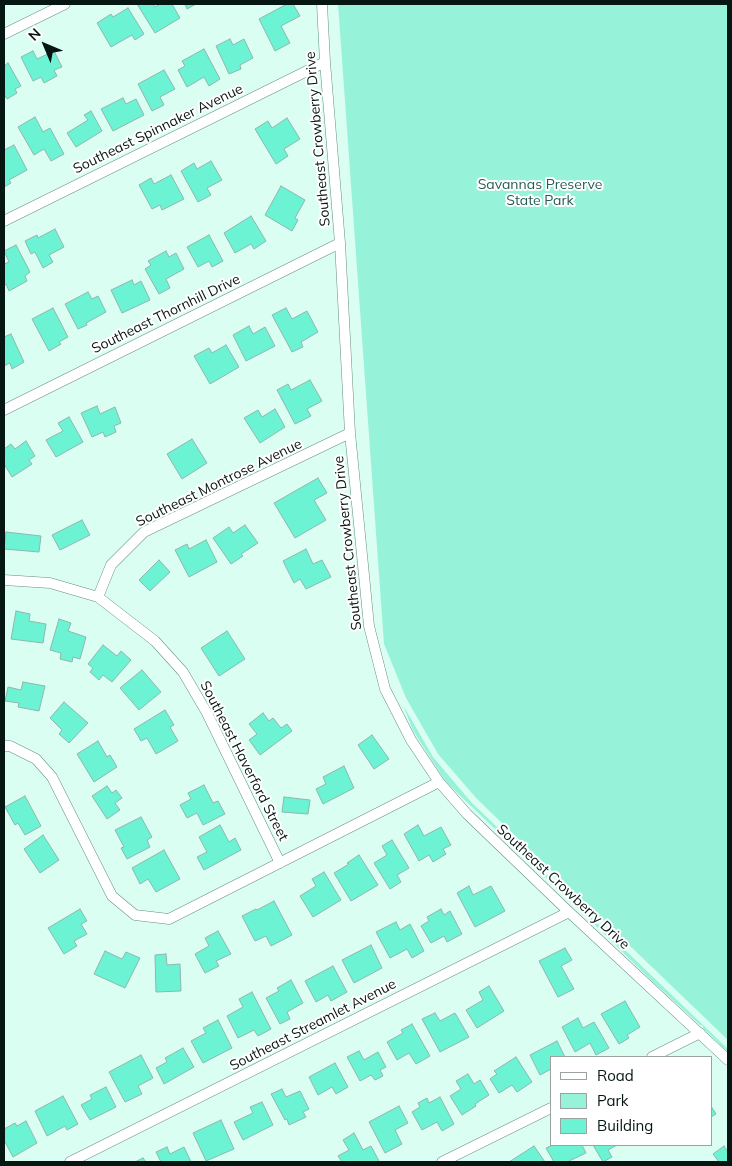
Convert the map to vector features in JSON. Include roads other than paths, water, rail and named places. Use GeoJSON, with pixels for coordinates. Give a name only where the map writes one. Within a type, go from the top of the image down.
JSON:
{"type":"FeatureCollection","features":[{"type":"Feature","properties":{"kind":"street"},"geometry":{"type":"LineString","coordinates":[[4,34],[65,4]]}},
{"type":"Feature","properties":{"kind":"street","name":"Southeast Crowberry Drive"},"geometry":{"type":"LineString","coordinates":[[322,4],[340,243],[350,433],[369,626],[385,689],[412,740],[439,782],[467,814],[728,1060]]}},
{"type":"Feature","properties":{"kind":"street","name":"Southeast Spinnaker Avenue"},"geometry":{"type":"LineString","coordinates":[[4,221],[325,62]]}},
{"type":"Feature","properties":{"kind":"street","name":"Southeast Thornhill Drive"},"geometry":{"type":"LineString","coordinates":[[4,410],[340,243]]}},
{"type":"Feature","properties":{"kind":"street","name":"Southeast Montrose Avenue"},"geometry":{"type":"LineString","coordinates":[[98,597],[111,565],[144,532],[350,433]]}},
{"type":"Feature","properties":{"kind":"street","name":"Southeast Haverford Street"},"geometry":{"type":"LineString","coordinates":[[4,580],[50,583],[98,597],[155,640],[183,672],[207,713],[280,863]]}},
{"type":"Feature","properties":{"kind":"street"},"geometry":{"type":"LineString","coordinates":[[4,746],[10,746],[36,758],[52,777],[112,896],[135,915],[168,919],[439,782]]}},
{"type":"Feature","properties":{"kind":"street","name":"Southeast Streamlet Avenue"},"geometry":{"type":"LineString","coordinates":[[70,1162],[569,912]]}},
{"type":"Feature","properties":{"kind":"street"},"geometry":{"type":"LineString","coordinates":[[654,1056],[700,1033]]}},
{"type":"Feature","properties":{"kind":"street"},"geometry":{"type":"LineString","coordinates":[[442,1162],[550,1108]]}},
{"type":"Feature","properties":{"kind":"park label","name":"Savannas Preserve State Park"},"geometry":{"type":"Point","coordinates":[540,194]}}]}
